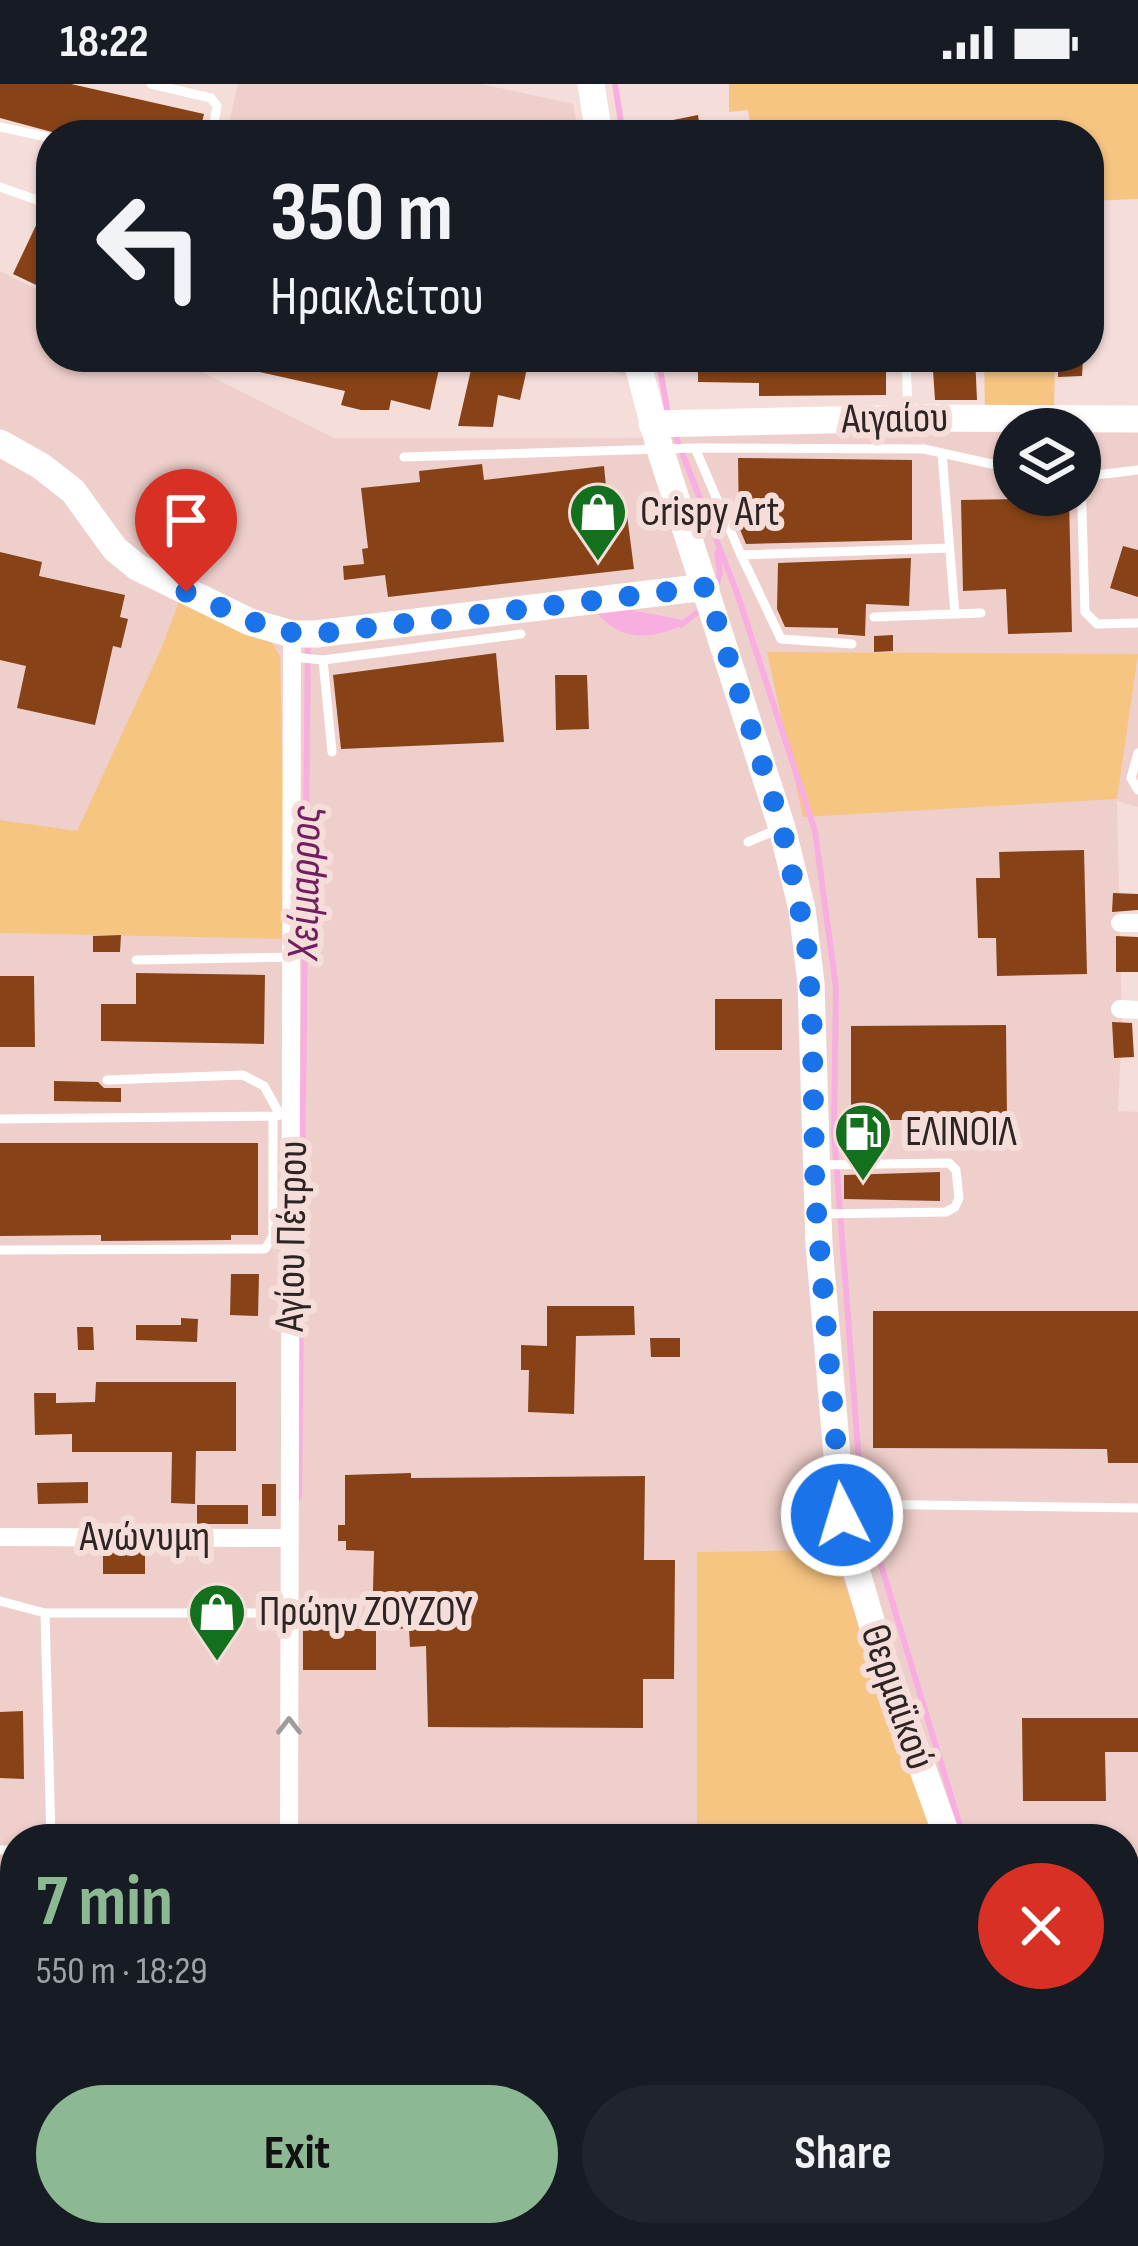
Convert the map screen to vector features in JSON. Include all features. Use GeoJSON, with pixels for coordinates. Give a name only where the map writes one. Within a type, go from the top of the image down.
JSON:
{"type":"FeatureCollection","features":[{"type":"Feature","properties":{"kind":"street"},"geometry":{"type":"LineString","coordinates":[[591,84],[597,120]]}},
{"type":"Feature","properties":{"kind":"street","name":"Θερμαϊκού"},"geometry":{"type":"LineString","coordinates":[[640,372],[782,828],[809,960],[817,1214],[847,1542],[943,1824]]}},
{"type":"Feature","properties":{"kind":"street","name":"Αιγαίου"},"geometry":{"type":"LineString","coordinates":[[656,436],[908,418],[1138,419]]}},
{"type":"Feature","properties":{"kind":"street"},"geometry":{"type":"LineString","coordinates":[[0,443],[73,491],[126,560],[292,645],[706,587]]}},
{"type":"Feature","properties":{"kind":"street","name":"Αγίου Πέτρου"},"geometry":{"type":"LineString","coordinates":[[289,1824],[290,1538],[282,1114],[293,957],[292,645]]}},
{"type":"Feature","properties":{"kind":"street","name":"Ανώνυμη"},"geometry":{"type":"LineString","coordinates":[[0,1537],[290,1538]]}},
{"type":"Feature","properties":{"kind":"lane"},"geometry":{"type":"LineString","coordinates":[[151,84],[211,98],[217,106],[215,120]]}},
{"type":"Feature","properties":{"kind":"lane"},"geometry":{"type":"LineString","coordinates":[[0,127],[36,135]]}},
{"type":"Feature","properties":{"kind":"lane"},"geometry":{"type":"LineString","coordinates":[[0,188],[36,200]]}},
{"type":"Feature","properties":{"kind":"lane"},"geometry":{"type":"LineString","coordinates":[[906,372],[908,418]]}},
{"type":"Feature","properties":{"kind":"lane"},"geometry":{"type":"LineString","coordinates":[[404,457],[656,436],[695,448],[924,449],[993,464]]}},
{"type":"Feature","properties":{"kind":"lane"},"geometry":{"type":"LineString","coordinates":[[695,448],[781,639],[852,644]]}},
{"type":"Feature","properties":{"kind":"lane"},"geometry":{"type":"LineString","coordinates":[[942,453],[955,614]]}},
{"type":"Feature","properties":{"kind":"lane"},"geometry":{"type":"LineString","coordinates":[[1101,474],[1138,470]]}},
{"type":"Feature","properties":{"kind":"lane"},"geometry":{"type":"LineString","coordinates":[[1081,516],[1085,612],[1097,624],[1138,623]]}},
{"type":"Feature","properties":{"kind":"lane"},"geometry":{"type":"LineString","coordinates":[[741,555],[949,548]]}},
{"type":"Feature","properties":{"kind":"lane"},"geometry":{"type":"LineString","coordinates":[[874,617],[981,614]]}},
{"type":"Feature","properties":{"kind":"lane"},"geometry":{"type":"LineString","coordinates":[[292,645],[322,660],[521,634]]}},
{"type":"Feature","properties":{"kind":"lane"},"geometry":{"type":"LineString","coordinates":[[322,660],[332,752]]}},
{"type":"Feature","properties":{"kind":"lane"},"geometry":{"type":"LineString","coordinates":[[1138,753],[1132,778],[1138,790]]}},
{"type":"Feature","properties":{"kind":"lane"},"geometry":{"type":"LineString","coordinates":[[748,842],[782,828]]}},
{"type":"Feature","properties":{"kind":"lane"},"geometry":{"type":"LineString","coordinates":[[136,960],[293,957]]}},
{"type":"Feature","properties":{"kind":"lane"},"geometry":{"type":"LineString","coordinates":[[0,1250],[265,1249],[273,1236],[282,1114],[264,1086],[243,1075],[107,1080]]}},
{"type":"Feature","properties":{"kind":"lane"},"geometry":{"type":"LineString","coordinates":[[0,1119],[282,1114]]}},
{"type":"Feature","properties":{"kind":"lane"},"geometry":{"type":"LineString","coordinates":[[814,1165],[949,1163],[956,1170],[959,1198],[955,1208],[946,1212],[817,1214]]}},
{"type":"Feature","properties":{"kind":"lane"},"geometry":{"type":"LineString","coordinates":[[841,1503],[1137,1506]]}},
{"type":"Feature","properties":{"kind":"lane"},"geometry":{"type":"LineString","coordinates":[[0,1601],[45,1613],[290,1613]]}},
{"type":"Feature","properties":{"kind":"lane"},"geometry":{"type":"LineString","coordinates":[[45,1613],[51,1824]]}},
{"type":"Feature","properties":{"kind":"shaded area"},"geometry":{"type":"Polygon","coordinates":[[[238,84],[481,84],[573,104],[576,120],[230,120],[238,84]]]}},
{"type":"Feature","properties":{"kind":"shaded area"},"geometry":{"type":"Polygon","coordinates":[[[729,84],[1138,84],[1138,199],[1104,200],[1104,120],[750,120],[748,110],[729,112],[729,84]]]}},
{"type":"Feature","properties":{"kind":"shaded area"},"geometry":{"type":"Polygon","coordinates":[[[0,271],[36,289],[36,372],[202,372],[334,438],[626,438],[993,426],[993,516],[1101,516],[1101,422],[1138,421],[1138,807],[1117,801],[1122,1025],[1118,1111],[1138,1112],[1138,1824],[0,1824],[0,271]]]}},
{"type":"Feature","properties":{"kind":"shaded area"},"geometry":{"type":"Polygon","coordinates":[[[984,372],[1055,372],[1054,408],[985,411],[984,372]]]}},
{"type":"Feature","properties":{"kind":"shaded area"},"geometry":{"type":"Polygon","coordinates":[[[179,602],[270,640],[280,656],[287,939],[0,933],[0,820],[77,831],[179,602]]]}},
{"type":"Feature","properties":{"kind":"shaded area"},"geometry":{"type":"Polygon","coordinates":[[[619,608],[686,623],[662,633],[638,635],[615,629],[596,611],[619,608]]]}},
{"type":"Feature","properties":{"kind":"shaded area"},"geometry":{"type":"Polygon","coordinates":[[[767,652],[1138,654],[1117,799],[803,817],[767,652]]]}},
{"type":"Feature","properties":{"kind":"shaded area"},"geometry":{"type":"Polygon","coordinates":[[[833,1550],[929,1824],[697,1824],[697,1552],[833,1550]]]}},
{"type":"Feature","properties":{"kind":"building"},"geometry":{"type":"Polygon","coordinates":[[[0,84],[71,84],[204,114],[203,120],[36,120],[36,128],[0,118],[0,84]]]}},
{"type":"Feature","properties":{"kind":"building"},"geometry":{"type":"Polygon","coordinates":[[[36,225],[36,285],[13,274],[36,225]]]}},
{"type":"Feature","properties":{"kind":"building"},"geometry":{"type":"Polygon","coordinates":[[[260,372],[438,372],[430,410],[391,400],[389,410],[361,410],[341,405],[345,391],[260,372]]]}},
{"type":"Feature","properties":{"kind":"building"},"geometry":{"type":"Polygon","coordinates":[[[471,372],[526,372],[520,400],[498,395],[493,427],[458,426],[471,372]]]}},
{"type":"Feature","properties":{"kind":"building"},"geometry":{"type":"Polygon","coordinates":[[[698,372],[886,372],[886,395],[759,396],[759,383],[698,382],[698,372]]]}},
{"type":"Feature","properties":{"kind":"building"},"geometry":{"type":"Polygon","coordinates":[[[933,372],[976,372],[977,400],[935,400],[933,372]]]}},
{"type":"Feature","properties":{"kind":"building"},"geometry":{"type":"Polygon","coordinates":[[[1058,372],[1082,372],[1082,376],[1058,377],[1058,372]]]}},
{"type":"Feature","properties":{"kind":"building"},"geometry":{"type":"Polygon","coordinates":[[[738,458],[912,460],[912,540],[746,544],[739,527],[738,458]]]}},
{"type":"Feature","properties":{"kind":"building"},"geometry":{"type":"Polygon","coordinates":[[[482,464],[484,480],[604,466],[609,517],[627,515],[634,569],[388,597],[385,575],[344,580],[343,566],[364,564],[362,549],[368,548],[361,488],[420,482],[419,471],[482,464]]]}},
{"type":"Feature","properties":{"kind":"building"},"geometry":{"type":"Polygon","coordinates":[[[993,499],[993,516],[1069,516],[1072,632],[1008,634],[1006,589],[963,591],[961,500],[993,499]]]}},
{"type":"Feature","properties":{"kind":"building"},"geometry":{"type":"Polygon","coordinates":[[[1123,546],[1138,550],[1138,597],[1110,588],[1123,546]]]}},
{"type":"Feature","properties":{"kind":"building"},"geometry":{"type":"Polygon","coordinates":[[[0,552],[42,562],[39,576],[125,595],[120,617],[128,619],[121,648],[113,646],[95,725],[17,708],[26,666],[0,660],[0,552]]]}},
{"type":"Feature","properties":{"kind":"building"},"geometry":{"type":"Polygon","coordinates":[[[911,558],[909,606],[866,604],[865,636],[838,634],[838,628],[785,627],[777,609],[778,563],[911,558]]]}},
{"type":"Feature","properties":{"kind":"building"},"geometry":{"type":"Polygon","coordinates":[[[893,635],[893,651],[874,652],[874,636],[893,635]]]}},
{"type":"Feature","properties":{"kind":"building"},"geometry":{"type":"Polygon","coordinates":[[[496,653],[504,742],[341,749],[333,675],[496,653]]]}},
{"type":"Feature","properties":{"kind":"building"},"geometry":{"type":"Polygon","coordinates":[[[555,675],[587,675],[589,729],[556,730],[555,675]]]}},
{"type":"Feature","properties":{"kind":"building"},"geometry":{"type":"Polygon","coordinates":[[[1084,850],[1087,974],[997,976],[996,938],[978,938],[976,878],[1000,878],[999,852],[1084,850]]]}},
{"type":"Feature","properties":{"kind":"building"},"geometry":{"type":"Polygon","coordinates":[[[1113,893],[1138,894],[1138,910],[1112,912],[1113,893]]]}},
{"type":"Feature","properties":{"kind":"building"},"geometry":{"type":"Polygon","coordinates":[[[121,935],[120,952],[93,952],[93,936],[121,935]]]}},
{"type":"Feature","properties":{"kind":"building"},"geometry":{"type":"Polygon","coordinates":[[[1116,936],[1138,937],[1138,972],[1116,972],[1116,936]]]}},
{"type":"Feature","properties":{"kind":"building"},"geometry":{"type":"Polygon","coordinates":[[[136,973],[265,975],[264,1044],[101,1041],[101,1004],[136,1004],[136,973]]]}},
{"type":"Feature","properties":{"kind":"building"},"geometry":{"type":"Polygon","coordinates":[[[0,976],[34,976],[35,1047],[0,1047],[0,976]]]}},
{"type":"Feature","properties":{"kind":"building"},"geometry":{"type":"Polygon","coordinates":[[[715,999],[782,999],[782,1050],[715,1050],[715,999]]]}},
{"type":"Feature","properties":{"kind":"building"},"geometry":{"type":"Polygon","coordinates":[[[1112,1022],[1132,1023],[1134,1057],[1114,1058],[1112,1022]]]}},
{"type":"Feature","properties":{"kind":"building"},"geometry":{"type":"Polygon","coordinates":[[[1006,1025],[1007,1120],[851,1120],[851,1026],[1006,1025]]]}},
{"type":"Feature","properties":{"kind":"building"},"geometry":{"type":"Polygon","coordinates":[[[54,1081],[121,1088],[121,1102],[54,1101],[54,1081]]]}},
{"type":"Feature","properties":{"kind":"building"},"geometry":{"type":"Polygon","coordinates":[[[0,1143],[258,1143],[258,1235],[231,1235],[231,1240],[101,1241],[101,1235],[0,1236],[0,1143]]]}},
{"type":"Feature","properties":{"kind":"building"},"geometry":{"type":"Polygon","coordinates":[[[940,1172],[940,1201],[844,1199],[844,1175],[940,1172]]]}},
{"type":"Feature","properties":{"kind":"building"},"geometry":{"type":"Polygon","coordinates":[[[231,1274],[259,1274],[258,1316],[230,1315],[231,1274]]]}},
{"type":"Feature","properties":{"kind":"building"},"geometry":{"type":"Polygon","coordinates":[[[547,1306],[634,1306],[635,1335],[576,1336],[574,1414],[528,1412],[529,1370],[521,1370],[521,1345],[547,1346],[547,1306]]]}},
{"type":"Feature","properties":{"kind":"building"},"geometry":{"type":"Polygon","coordinates":[[[873,1311],[1138,1311],[1138,1463],[1108,1463],[1107,1449],[873,1448],[873,1311]]]}},
{"type":"Feature","properties":{"kind":"building"},"geometry":{"type":"Polygon","coordinates":[[[181,1318],[198,1319],[197,1342],[136,1340],[136,1325],[181,1325],[181,1318]]]}},
{"type":"Feature","properties":{"kind":"building"},"geometry":{"type":"Polygon","coordinates":[[[77,1327],[93,1327],[94,1350],[78,1350],[77,1327]]]}},
{"type":"Feature","properties":{"kind":"building"},"geometry":{"type":"Polygon","coordinates":[[[650,1338],[680,1338],[680,1357],[651,1357],[650,1338]]]}},
{"type":"Feature","properties":{"kind":"building"},"geometry":{"type":"Polygon","coordinates":[[[96,1382],[236,1382],[236,1451],[196,1451],[195,1504],[171,1503],[172,1452],[72,1452],[72,1434],[35,1435],[34,1393],[56,1393],[56,1403],[95,1402],[96,1382]]]}},
{"type":"Feature","properties":{"kind":"building"},"geometry":{"type":"Polygon","coordinates":[[[411,1473],[411,1478],[645,1476],[644,1560],[675,1560],[674,1679],[643,1679],[643,1728],[428,1727],[426,1646],[410,1647],[409,1629],[372,1627],[374,1551],[346,1550],[346,1541],[338,1541],[338,1525],[345,1525],[345,1475],[411,1473]]]}},
{"type":"Feature","properties":{"kind":"building"},"geometry":{"type":"Polygon","coordinates":[[[88,1482],[88,1503],[38,1504],[37,1483],[88,1482]]]}},
{"type":"Feature","properties":{"kind":"building"},"geometry":{"type":"Polygon","coordinates":[[[262,1484],[276,1484],[276,1516],[262,1516],[262,1484]]]}},
{"type":"Feature","properties":{"kind":"building"},"geometry":{"type":"Polygon","coordinates":[[[197,1505],[248,1505],[248,1524],[197,1524],[197,1505]]]}},
{"type":"Feature","properties":{"kind":"building"},"geometry":{"type":"Polygon","coordinates":[[[103,1551],[145,1551],[145,1574],[103,1574],[103,1551]]]}},
{"type":"Feature","properties":{"kind":"building"},"geometry":{"type":"Polygon","coordinates":[[[303,1629],[376,1629],[376,1670],[303,1670],[303,1629]]]}},
{"type":"Feature","properties":{"kind":"building"},"geometry":{"type":"Polygon","coordinates":[[[23,1711],[24,1779],[0,1778],[0,1712],[23,1711]]]}},
{"type":"Feature","properties":{"kind":"building"},"geometry":{"type":"Polygon","coordinates":[[[1022,1718],[1138,1718],[1138,1752],[1105,1752],[1106,1801],[1023,1801],[1022,1718]]]}},
{"type":"Feature","properties":{"kind":"waterway"},"geometry":{"type":"LineString","coordinates":[[615,84],[621,120]]}},
{"type":"Feature","properties":{"kind":"waterway"},"geometry":{"type":"LineString","coordinates":[[661,372],[668,414]]}},
{"type":"Feature","properties":{"kind":"waterway"},"geometry":{"type":"LineString","coordinates":[[674,432],[737,593],[815,831],[836,988],[834,1132],[862,1502],[959,1824]]}},
{"type":"Feature","properties":{"kind":"waterway","name":"Χείμαρρος"},"geometry":{"type":"LineString","coordinates":[[716,587],[717,553]]}},
{"type":"Feature","properties":{"kind":"waterway","name":"Χείμαρρος"},"geometry":{"type":"LineString","coordinates":[[681,625],[703,608]]}},
{"type":"Feature","properties":{"kind":"waterway","name":"Χείμαρρος"},"geometry":{"type":"LineString","coordinates":[[299,1497],[308,640]]}},
{"type":"Feature","properties":{"kind":"place","name":"Crispy Art"},"geometry":{"type":"Point","coordinates":[598,563]}},
{"type":"Feature","properties":{"kind":"place","name":"ΕΛΙΝΟΙΛ"},"geometry":{"type":"Point","coordinates":[863,1183]}},
{"type":"Feature","properties":{"kind":"place","name":"Πρώην ΖΟΥΖΟΥ"},"geometry":{"type":"Point","coordinates":[217,1663]}},
{"type":"Feature","properties":{"kind":"route"},"geometry":{"type":"LineString","coordinates":[[186,592],[275,631],[316,634],[706,587],[790,854],[802,909],[812,1018],[821,1284],[842,1515]]}}]}
